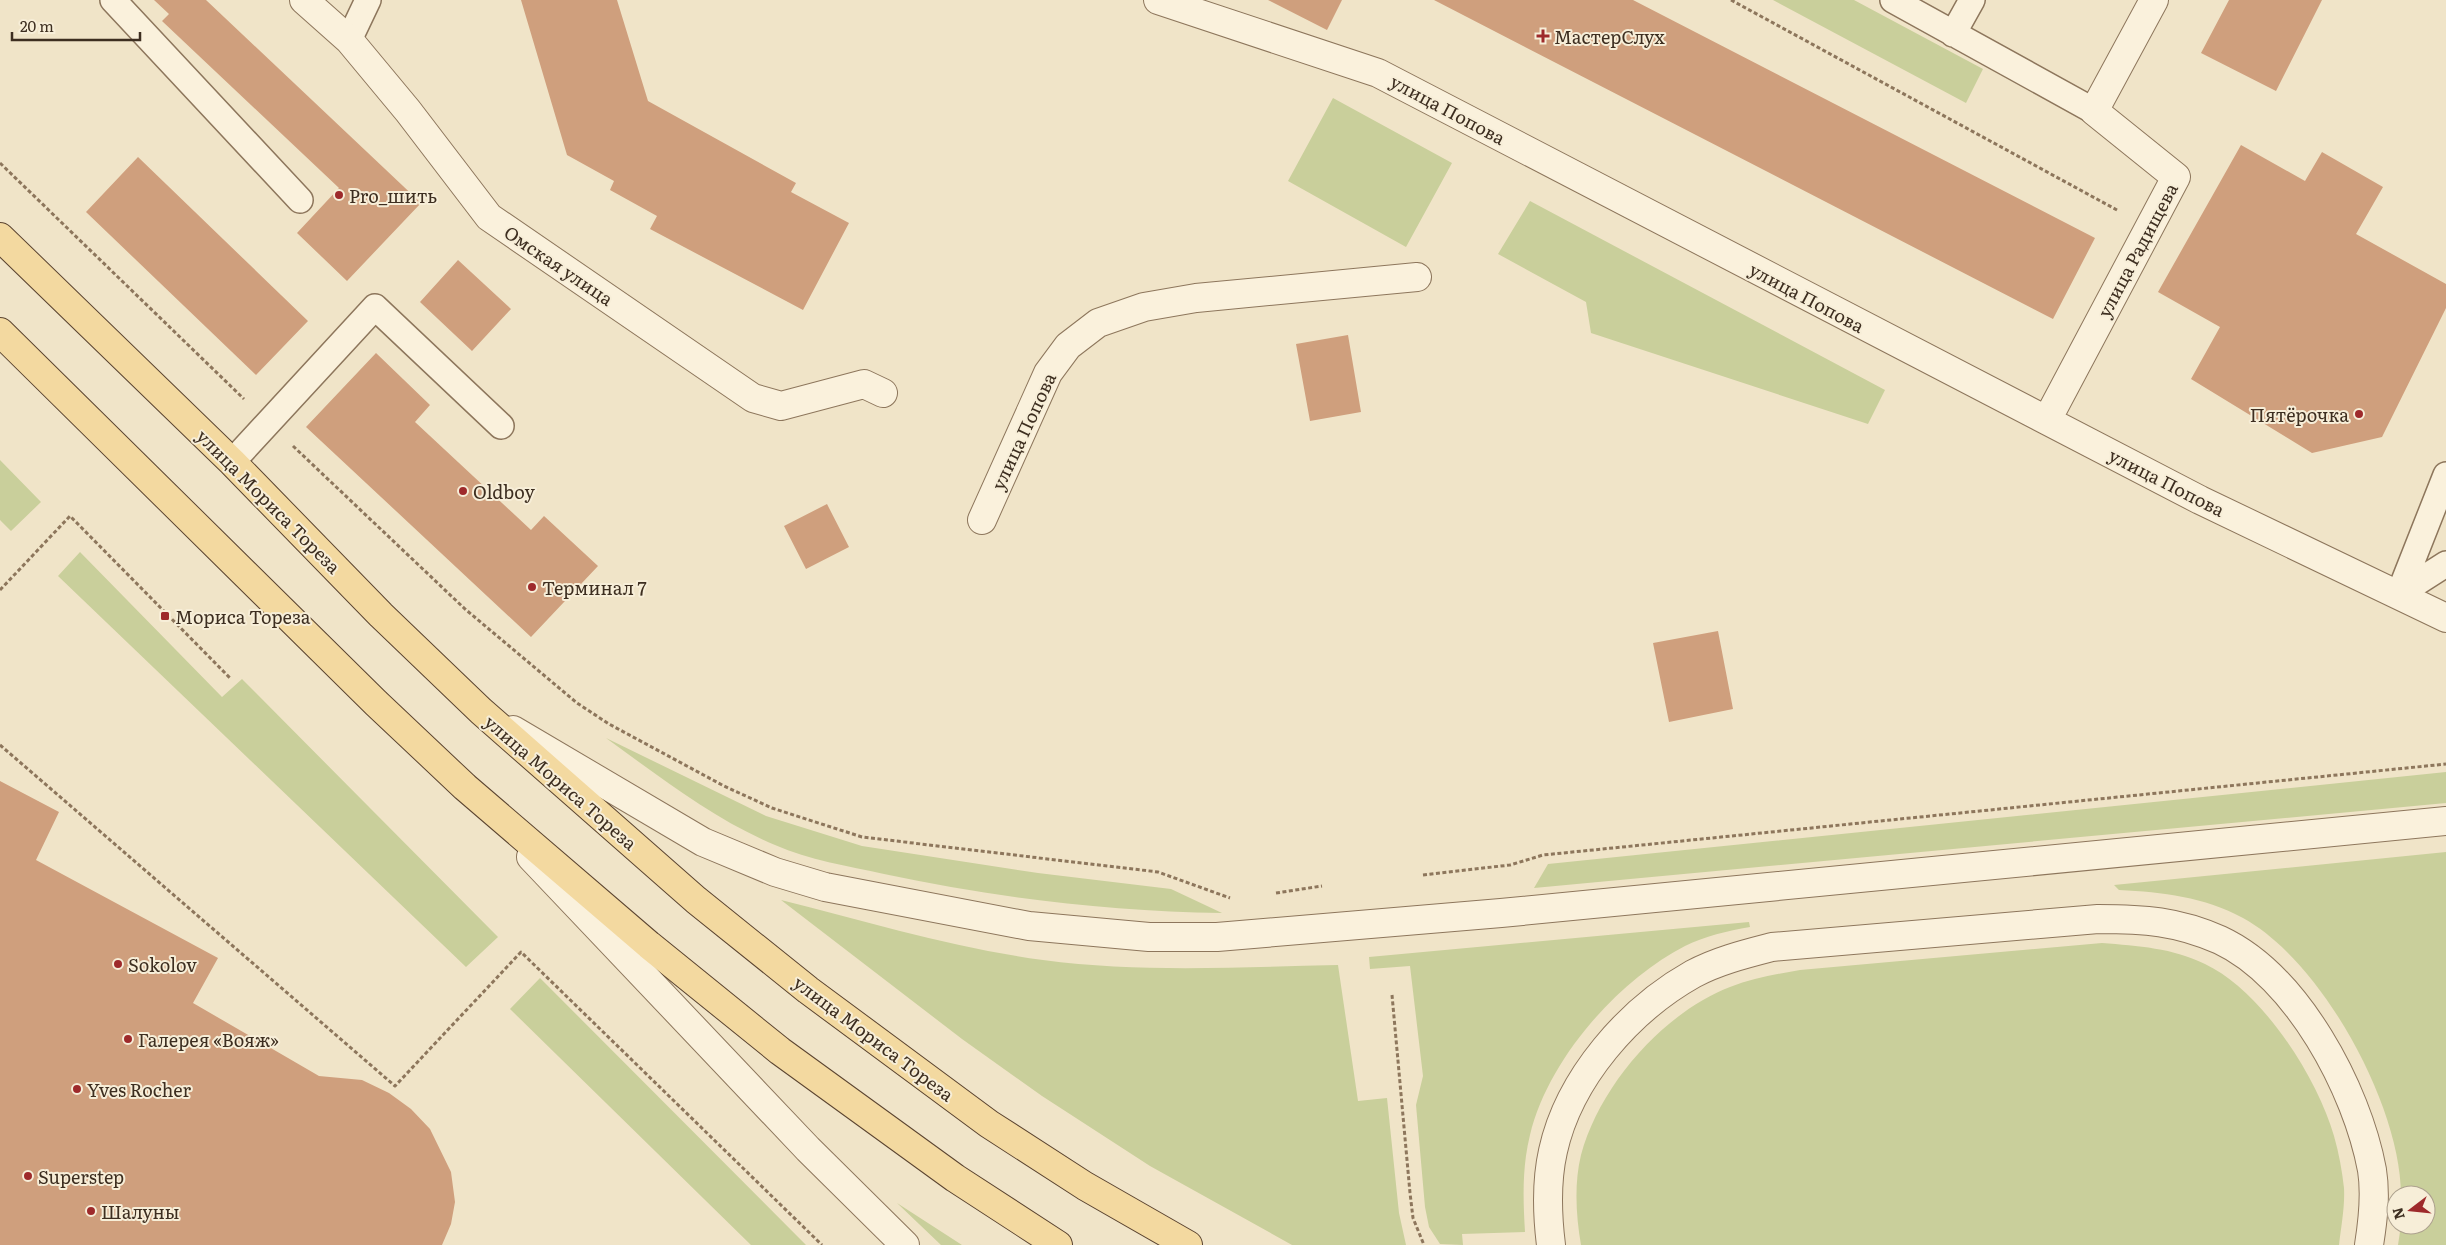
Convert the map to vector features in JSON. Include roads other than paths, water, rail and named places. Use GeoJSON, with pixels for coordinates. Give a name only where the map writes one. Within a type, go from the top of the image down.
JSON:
{"type":"FeatureCollection","features":[{"type":"Feature","properties":{"kind":"main road","name":"улица Мориса Тореза"},"geometry":{"type":"LineString","coordinates":[[0,238],[232,462],[381,615],[481,711],[696,900],[808,990],[989,1124],[1085,1186],[1188,1245]]}},
{"type":"Feature","properties":{"kind":"main road"},"geometry":{"type":"LineString","coordinates":[[0,332],[376,703],[465,787],[649,945],[780,1051],[955,1178],[1058,1245]]}},
{"type":"Feature","properties":{"kind":"street","name":"Омская улица"},"geometry":{"type":"LineString","coordinates":[[304,0],[349,40],[408,111],[489,217],[753,398],[781,406],[864,384],[883,394]]}},
{"type":"Feature","properties":{"kind":"street","name":"улица Попова"},"geometry":{"type":"LineString","coordinates":[[1158,0],[1378,73],[2200,500],[2446,618]]}},
{"type":"Feature","properties":{"kind":"street"},"geometry":{"type":"LineString","coordinates":[[2094,111],[2154,0]]}},
{"type":"Feature","properties":{"kind":"street","name":"улица Радищева"},"geometry":{"type":"LineString","coordinates":[[2047,420],[2176,177],[2094,111]]}},
{"type":"Feature","properties":{"kind":"street","name":"улица Попова"},"geometry":{"type":"LineString","coordinates":[[982,520],[1048,373],[1068,346],[1098,322],[1144,307],[1196,298],[1417,277]]}},
{"type":"Feature","properties":{"kind":"street"},"geometry":{"type":"LineString","coordinates":[[481,711],[703,842],[774,872],[825,887],[1030,926],[1149,937],[1217,936],[1501,913],[2446,821]]}},
{"type":"Feature","properties":{"kind":"street"},"geometry":{"type":"LineString","coordinates":[[465,787],[808,1149],[905,1245]]}},
{"type":"Feature","properties":{"kind":"street"},"geometry":{"type":"LineString","coordinates":[[1550,1245],[1548,1186],[1553,1151],[1562,1122],[1577,1090],[1601,1054],[1632,1020],[1662,995],[1694,974],[1735,957],[1772,947],[2088,920],[2144,919],[2183,926],[2221,941],[2247,957],[2271,977],[2299,1009],[2329,1057],[2363,1132],[2373,1182],[2374,1212],[2369,1245]]}},
{"type":"Feature","properties":{"kind":"lane"},"geometry":{"type":"LineString","coordinates":[[113,0],[300,200]]}},
{"type":"Feature","properties":{"kind":"lane"},"geometry":{"type":"LineString","coordinates":[[349,40],[368,0]]}},
{"type":"Feature","properties":{"kind":"lane"},"geometry":{"type":"LineString","coordinates":[[1892,0],[2094,111]]}},
{"type":"Feature","properties":{"kind":"lane"},"geometry":{"type":"LineString","coordinates":[[1953,34],[1972,0]]}},
{"type":"Feature","properties":{"kind":"lane"},"geometry":{"type":"LineString","coordinates":[[232,462],[375,307],[501,426]]}},
{"type":"Feature","properties":{"kind":"lane"},"geometry":{"type":"LineString","coordinates":[[2399,594],[2446,475]]}},
{"type":"Feature","properties":{"kind":"lane"},"geometry":{"type":"LineString","coordinates":[[2399,594],[2446,564]]}},
{"type":"Feature","properties":{"kind":"place","name":"МастерСлух"},"geometry":{"type":"Point","coordinates":[1543,36]}},
{"type":"Feature","properties":{"kind":"place","name":"Pro_шить"},"geometry":{"type":"Point","coordinates":[339,195]}},
{"type":"Feature","properties":{"kind":"place","name":"Пятёрочка"},"geometry":{"type":"Point","coordinates":[2359,414]}},
{"type":"Feature","properties":{"kind":"place","name":"Oldboy"},"geometry":{"type":"Point","coordinates":[463,491]}},
{"type":"Feature","properties":{"kind":"place","name":"Терминал 7"},"geometry":{"type":"Point","coordinates":[532,587]}},
{"type":"Feature","properties":{"kind":"place","name":"Мориса Тореза"},"geometry":{"type":"Point","coordinates":[165,616]}},
{"type":"Feature","properties":{"kind":"place","name":"Sokolov"},"geometry":{"type":"Point","coordinates":[118,964]}},
{"type":"Feature","properties":{"kind":"place","name":"Галерея «Вояж»"},"geometry":{"type":"Point","coordinates":[128,1039]}},
{"type":"Feature","properties":{"kind":"place","name":"Yves Rocher"},"geometry":{"type":"Point","coordinates":[77,1089]}},
{"type":"Feature","properties":{"kind":"place","name":"Superstep"},"geometry":{"type":"Point","coordinates":[28,1176]}},
{"type":"Feature","properties":{"kind":"place","name":"Шалуны"},"geometry":{"type":"Point","coordinates":[91,1211]}}]}
